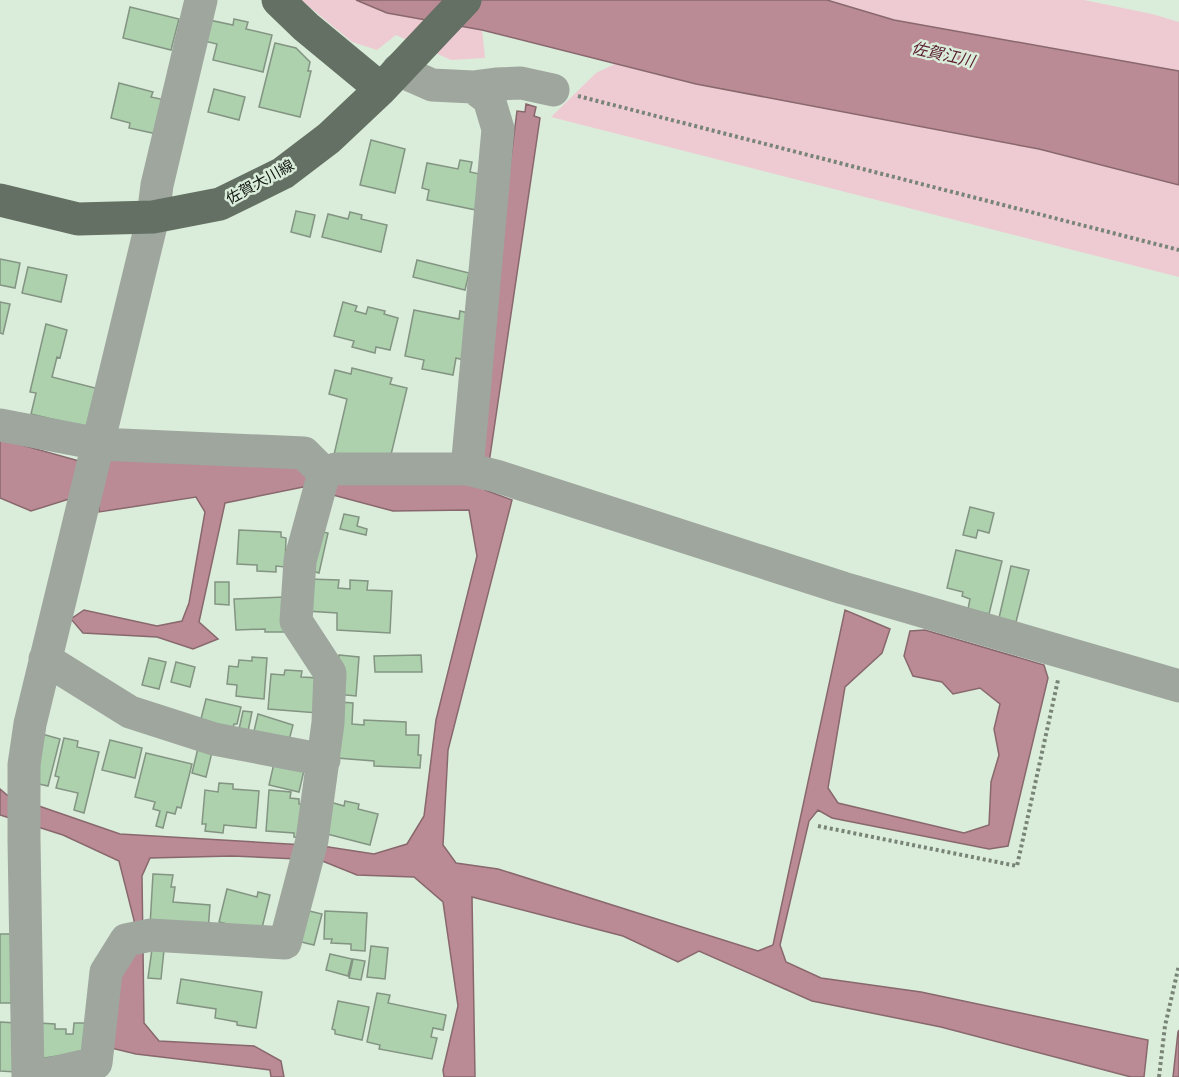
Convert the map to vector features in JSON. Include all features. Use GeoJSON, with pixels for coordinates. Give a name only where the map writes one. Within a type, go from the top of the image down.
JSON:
{"type":"FeatureCollection","features":[{"type":"Feature","properties":{"kind":"main road"},"geometry":{"type":"LineString","coordinates":[[278,0],[306,27],[397,72]]}},
{"type":"Feature","properties":{"kind":"main road","name":"佐賀大川線"},"geometry":{"type":"LineString","coordinates":[[0,200],[78,219],[153,217],[220,204],[283,173],[329,138],[397,72],[465,0]]}},
{"type":"Feature","properties":{"kind":"street"},"geometry":{"type":"LineString","coordinates":[[28,1077],[12,837],[24,790],[24,765],[30,724],[153,217],[157,185],[201,0]]}},
{"type":"Feature","properties":{"kind":"street"},"geometry":{"type":"LineString","coordinates":[[397,72],[432,85],[473,87],[520,83],[553,90]]}},
{"type":"Feature","properties":{"kind":"street"},"geometry":{"type":"LineString","coordinates":[[473,87],[489,99],[498,129],[482,473]]}},
{"type":"Feature","properties":{"kind":"street"},"geometry":{"type":"LineString","coordinates":[[0,425],[96,454],[304,453],[324,473]]}},
{"type":"Feature","properties":{"kind":"street"},"geometry":{"type":"LineString","coordinates":[[324,473],[336,469],[482,473],[843,588],[1179,686]]}},
{"type":"Feature","properties":{"kind":"street"},"geometry":{"type":"LineString","coordinates":[[35,1077],[96,1063],[106,972],[139,938],[285,943],[308,854],[328,723],[330,673],[296,621],[300,561],[324,473]]}},
{"type":"Feature","properties":{"kind":"street"},"geometry":{"type":"LineString","coordinates":[[45,659],[130,712],[214,739],[324,760]]}},
{"type":"Feature","properties":{"kind":"path"},"geometry":{"type":"LineString","coordinates":[[553,90],[1179,250]]}},
{"type":"Feature","properties":{"kind":"path"},"geometry":{"type":"LineString","coordinates":[[818,826],[1017,866],[1064,652]]}},
{"type":"Feature","properties":{"kind":"path"},"geometry":{"type":"LineString","coordinates":[[1159,1077],[1165,1026],[1179,965]]}},
{"type":"Feature","properties":{"kind":"shaded area"},"geometry":{"type":"Polygon","coordinates":[[[301,0],[356,0],[387,13],[482,30],[485,58],[451,60],[396,35],[377,50],[352,42],[301,0]]]}},
{"type":"Feature","properties":{"kind":"shaded area"},"geometry":{"type":"Polygon","coordinates":[[[827,0],[1084,0],[1179,22],[1179,71],[894,20],[827,0]]]}},
{"type":"Feature","properties":{"kind":"shaded area"},"geometry":{"type":"Polygon","coordinates":[[[615,64],[696,84],[1039,149],[1179,185],[1179,277],[551,117],[596,73],[615,64]]]}},
{"type":"Feature","properties":{"kind":"water","name":"佐賀江川"},"geometry":{"type":"Polygon","coordinates":[[[356,0],[827,0],[894,20],[1179,71],[1179,185],[1039,149],[696,84],[482,30],[387,13],[356,0]]]}},
{"type":"Feature","properties":{"kind":"water"},"geometry":{"type":"Polygon","coordinates":[[[526,104],[536,107],[534,116],[540,118],[485,490],[512,500],[448,750],[443,845],[456,863],[498,869],[758,951],[773,945],[845,610],[890,629],[882,653],[845,687],[828,788],[838,803],[964,833],[989,825],[991,782],[999,755],[994,729],[1000,704],[980,688],[953,694],[942,682],[913,676],[904,656],[910,631],[925,630],[1044,665],[1048,678],[1008,846],[989,849],[832,818],[818,810],[809,821],[780,945],[786,962],[821,978],[921,992],[1148,1040],[1144,1077],[1131,1077],[941,1027],[812,1001],[699,951],[678,962],[623,936],[472,897],[475,1077],[444,1077],[443,1070],[458,1006],[443,902],[414,877],[357,875],[320,860],[232,856],[150,858],[142,876],[144,1023],[159,1041],[254,1046],[281,1061],[284,1077],[271,1077],[270,1070],[136,1054],[111,1048],[121,971],[134,948],[134,920],[119,861],[63,835],[0,815],[0,789],[7,795],[120,834],[322,846],[374,854],[407,844],[424,816],[436,720],[477,556],[469,510],[393,511],[303,487],[225,503],[199,622],[218,639],[193,649],[157,637],[83,633],[71,619],[84,610],[157,626],[182,621],[189,603],[205,512],[196,497],[99,512],[99,495],[69,499],[31,511],[0,498],[0,439],[79,461],[111,457],[303,463],[309,475],[474,451],[517,111],[525,112],[526,104]]]}},
{"type":"Feature","properties":{"kind":"water"},"geometry":{"type":"Polygon","coordinates":[[[1179,1030],[1179,1077],[1173,1077],[1178,1032],[1179,1030]]]}},
{"type":"Feature","properties":{"kind":"building"},"geometry":{"type":"Polygon","coordinates":[[[130,7],[179,19],[171,50],[123,38],[130,7]]]}},
{"type":"Feature","properties":{"kind":"building"},"geometry":{"type":"Polygon","coordinates":[[[234,19],[248,22],[246,29],[272,35],[263,72],[213,60],[217,44],[204,41],[209,20],[233,25],[234,19]]]}},
{"type":"Feature","properties":{"kind":"building"},"geometry":{"type":"Polygon","coordinates":[[[275,43],[296,48],[310,62],[308,71],[311,71],[300,117],[259,107],[275,43]]]}},
{"type":"Feature","properties":{"kind":"building"},"geometry":{"type":"Polygon","coordinates":[[[119,83],[153,92],[151,97],[165,100],[157,134],[129,128],[130,123],[111,118],[119,83]]]}},
{"type":"Feature","properties":{"kind":"building"},"geometry":{"type":"Polygon","coordinates":[[[214,89],[245,97],[239,120],[208,112],[214,89]]]}},
{"type":"Feature","properties":{"kind":"building"},"geometry":{"type":"Polygon","coordinates":[[[371,140],[405,149],[395,193],[360,185],[371,140]]]}},
{"type":"Feature","properties":{"kind":"building"},"geometry":{"type":"Polygon","coordinates":[[[460,160],[472,162],[470,172],[484,175],[476,210],[427,200],[429,190],[422,188],[427,163],[458,169],[460,160]]]}},
{"type":"Feature","properties":{"kind":"building"},"geometry":{"type":"Polygon","coordinates":[[[296,211],[315,215],[310,237],[291,232],[296,211]]]}},
{"type":"Feature","properties":{"kind":"building"},"geometry":{"type":"Polygon","coordinates":[[[350,212],[362,215],[361,219],[387,225],[381,252],[322,237],[328,214],[348,219],[350,212]]]}},
{"type":"Feature","properties":{"kind":"building"},"geometry":{"type":"Polygon","coordinates":[[[0,259],[20,263],[15,288],[0,285],[0,259]]]}},
{"type":"Feature","properties":{"kind":"building"},"geometry":{"type":"Polygon","coordinates":[[[417,260],[469,273],[465,290],[413,277],[417,260]]]}},
{"type":"Feature","properties":{"kind":"building"},"geometry":{"type":"Polygon","coordinates":[[[28,267],[67,275],[61,302],[22,293],[28,267]]]}},
{"type":"Feature","properties":{"kind":"building"},"geometry":{"type":"Polygon","coordinates":[[[0,302],[10,304],[3,334],[0,333],[0,302]]]}},
{"type":"Feature","properties":{"kind":"building"},"geometry":{"type":"Polygon","coordinates":[[[343,302],[357,306],[355,311],[366,314],[368,307],[385,311],[384,314],[398,318],[390,350],[376,347],[375,353],[352,347],[354,341],[334,336],[343,302]]]}},
{"type":"Feature","properties":{"kind":"building"},"geometry":{"type":"Polygon","coordinates":[[[414,310],[459,319],[460,311],[477,315],[467,361],[456,358],[453,375],[422,369],[424,360],[405,356],[414,310]]]}},
{"type":"Feature","properties":{"kind":"building"},"geometry":{"type":"Polygon","coordinates":[[[46,324],[67,330],[60,358],[57,357],[52,377],[99,389],[88,436],[76,425],[31,414],[36,393],[30,392],[46,324]]]}},
{"type":"Feature","properties":{"kind":"building"},"geometry":{"type":"Polygon","coordinates":[[[352,368],[392,378],[390,384],[407,388],[389,463],[333,459],[347,399],[329,394],[335,370],[351,374],[352,368]]]}},
{"type":"Feature","properties":{"kind":"building"},"geometry":{"type":"Polygon","coordinates":[[[970,507],[994,513],[989,533],[978,530],[976,538],[963,535],[970,507]]]}},
{"type":"Feature","properties":{"kind":"building"},"geometry":{"type":"Polygon","coordinates":[[[344,514],[359,517],[357,526],[367,529],[366,535],[340,529],[344,514]]]}},
{"type":"Feature","properties":{"kind":"building"},"geometry":{"type":"Polygon","coordinates":[[[239,530],[281,532],[281,537],[286,538],[285,567],[276,566],[276,572],[257,571],[257,565],[237,564],[239,530]]]}},
{"type":"Feature","properties":{"kind":"building"},"geometry":{"type":"Polygon","coordinates":[[[317,531],[328,533],[319,573],[308,570],[317,531]]]}},
{"type":"Feature","properties":{"kind":"building"},"geometry":{"type":"Polygon","coordinates":[[[956,550],[1002,561],[989,614],[968,609],[970,599],[962,596],[963,592],[947,588],[956,550]]]}},
{"type":"Feature","properties":{"kind":"building"},"geometry":{"type":"Polygon","coordinates":[[[1011,566],[1029,570],[1016,622],[999,618],[1011,566]]]}},
{"type":"Feature","properties":{"kind":"building"},"geometry":{"type":"Polygon","coordinates":[[[308,579],[339,580],[338,588],[350,589],[350,580],[368,581],[367,590],[392,591],[390,633],[337,630],[337,613],[306,611],[308,579]]]}},
{"type":"Feature","properties":{"kind":"building"},"geometry":{"type":"Polygon","coordinates":[[[215,582],[229,582],[229,605],[215,604],[215,582]]]}},
{"type":"Feature","properties":{"kind":"building"},"geometry":{"type":"Polygon","coordinates":[[[285,597],[286,632],[265,632],[265,629],[236,630],[234,599],[285,597]]]}},
{"type":"Feature","properties":{"kind":"building"},"geometry":{"type":"Polygon","coordinates":[[[339,655],[359,657],[356,696],[336,694],[339,655]]]}},
{"type":"Feature","properties":{"kind":"building"},"geometry":{"type":"Polygon","coordinates":[[[421,655],[422,672],[375,672],[374,656],[421,655]]]}},
{"type":"Feature","properties":{"kind":"building"},"geometry":{"type":"Polygon","coordinates":[[[252,657],[267,658],[264,699],[236,696],[237,685],[227,684],[229,666],[238,667],[239,660],[252,661],[252,657]]]}},
{"type":"Feature","properties":{"kind":"building"},"geometry":{"type":"Polygon","coordinates":[[[149,658],[166,662],[159,689],[142,685],[149,658]]]}},
{"type":"Feature","properties":{"kind":"building"},"geometry":{"type":"Polygon","coordinates":[[[176,662],[195,667],[190,687],[171,682],[176,662]]]}},
{"type":"Feature","properties":{"kind":"building"},"geometry":{"type":"Polygon","coordinates":[[[285,670],[302,671],[301,677],[320,678],[318,713],[268,709],[271,674],[284,675],[285,670]]]}},
{"type":"Feature","properties":{"kind":"building"},"geometry":{"type":"Polygon","coordinates":[[[206,699],[241,707],[237,724],[234,724],[231,735],[199,727],[206,699]]]}},
{"type":"Feature","properties":{"kind":"building"},"geometry":{"type":"Polygon","coordinates":[[[340,702],[353,703],[352,724],[364,725],[364,720],[406,722],[406,735],[419,735],[420,768],[374,766],[374,761],[337,758],[340,702]]]}},
{"type":"Feature","properties":{"kind":"building"},"geometry":{"type":"Polygon","coordinates":[[[243,711],[252,712],[247,736],[238,734],[243,711]]]}},
{"type":"Feature","properties":{"kind":"building"},"geometry":{"type":"Polygon","coordinates":[[[258,714],[293,725],[287,748],[254,731],[258,714]]]}},
{"type":"Feature","properties":{"kind":"building"},"geometry":{"type":"Polygon","coordinates":[[[42,734],[60,739],[48,786],[30,782],[42,734]]]}},
{"type":"Feature","properties":{"kind":"building"},"geometry":{"type":"Polygon","coordinates":[[[64,738],[78,741],[77,747],[99,752],[84,813],[74,810],[78,793],[56,788],[59,777],[55,776],[64,738]]]}},
{"type":"Feature","properties":{"kind":"building"},"geometry":{"type":"Polygon","coordinates":[[[110,740],[142,748],[135,778],[102,770],[110,740]]]}},
{"type":"Feature","properties":{"kind":"building"},"geometry":{"type":"Polygon","coordinates":[[[199,744],[213,748],[206,777],[192,773],[199,744]]]}},
{"type":"Feature","properties":{"kind":"building"},"geometry":{"type":"Polygon","coordinates":[[[146,753],[192,764],[181,808],[177,807],[175,814],[167,812],[163,828],[156,826],[160,811],[153,809],[155,802],[135,797],[146,753]]]}},
{"type":"Feature","properties":{"kind":"building"},"geometry":{"type":"Polygon","coordinates":[[[275,759],[305,766],[299,792],[269,785],[275,759]]]}},
{"type":"Feature","properties":{"kind":"building"},"geometry":{"type":"Polygon","coordinates":[[[219,783],[233,784],[233,789],[259,791],[256,828],[224,825],[223,833],[205,831],[206,824],[202,824],[205,790],[218,792],[219,783]]]}},
{"type":"Feature","properties":{"kind":"building"},"geometry":{"type":"Polygon","coordinates":[[[269,790],[291,792],[290,798],[299,799],[299,804],[303,804],[303,838],[294,837],[294,833],[266,831],[269,790]]]}},
{"type":"Feature","properties":{"kind":"building"},"geometry":{"type":"Polygon","coordinates":[[[345,801],[359,804],[358,809],[378,814],[370,845],[323,833],[330,802],[344,806],[345,801]]]}},
{"type":"Feature","properties":{"kind":"building"},"geometry":{"type":"Polygon","coordinates":[[[153,874],[173,875],[171,887],[175,887],[173,902],[210,905],[208,931],[150,926],[153,874]]]}},
{"type":"Feature","properties":{"kind":"building"},"geometry":{"type":"Polygon","coordinates":[[[227,889],[257,897],[258,892],[270,895],[261,932],[219,922],[227,889]]]}},
{"type":"Feature","properties":{"kind":"building"},"geometry":{"type":"Polygon","coordinates":[[[305,910],[322,914],[314,945],[297,941],[305,910]]]}},
{"type":"Feature","properties":{"kind":"building"},"geometry":{"type":"Polygon","coordinates":[[[325,911],[367,913],[365,951],[351,950],[351,944],[331,943],[332,939],[324,939],[325,911]]]}},
{"type":"Feature","properties":{"kind":"building"},"geometry":{"type":"Polygon","coordinates":[[[0,934],[15,934],[11,1003],[0,1003],[0,934]]]}},
{"type":"Feature","properties":{"kind":"building"},"geometry":{"type":"Polygon","coordinates":[[[371,946],[388,948],[385,979],[367,977],[371,946]]]}},
{"type":"Feature","properties":{"kind":"building"},"geometry":{"type":"Polygon","coordinates":[[[152,949],[164,950],[161,979],[148,978],[152,949]]]}},
{"type":"Feature","properties":{"kind":"building"},"geometry":{"type":"Polygon","coordinates":[[[330,954],[352,959],[348,976],[326,970],[330,954]]]}},
{"type":"Feature","properties":{"kind":"building"},"geometry":{"type":"Polygon","coordinates":[[[353,959],[365,961],[361,980],[349,978],[353,959]]]}},
{"type":"Feature","properties":{"kind":"building"},"geometry":{"type":"Polygon","coordinates":[[[181,979],[262,992],[256,1028],[215,1018],[216,1009],[177,1003],[181,979]]]}},
{"type":"Feature","properties":{"kind":"building"},"geometry":{"type":"Polygon","coordinates":[[[377,993],[390,995],[388,1003],[446,1015],[443,1030],[433,1028],[431,1037],[437,1038],[432,1059],[379,1049],[380,1045],[367,1042],[377,993]]]}},
{"type":"Feature","properties":{"kind":"building"},"geometry":{"type":"Polygon","coordinates":[[[338,1001],[369,1007],[362,1040],[335,1034],[335,1030],[332,1029],[338,1001]]]}},
{"type":"Feature","properties":{"kind":"building"},"geometry":{"type":"Polygon","coordinates":[[[0,1022],[17,1023],[16,1072],[0,1071],[0,1022]]]}},
{"type":"Feature","properties":{"kind":"building"},"geometry":{"type":"Polygon","coordinates":[[[39,1023],[55,1024],[55,1029],[66,1029],[66,1034],[73,1034],[74,1023],[90,1023],[90,1051],[38,1059],[39,1023]]]}}]}
